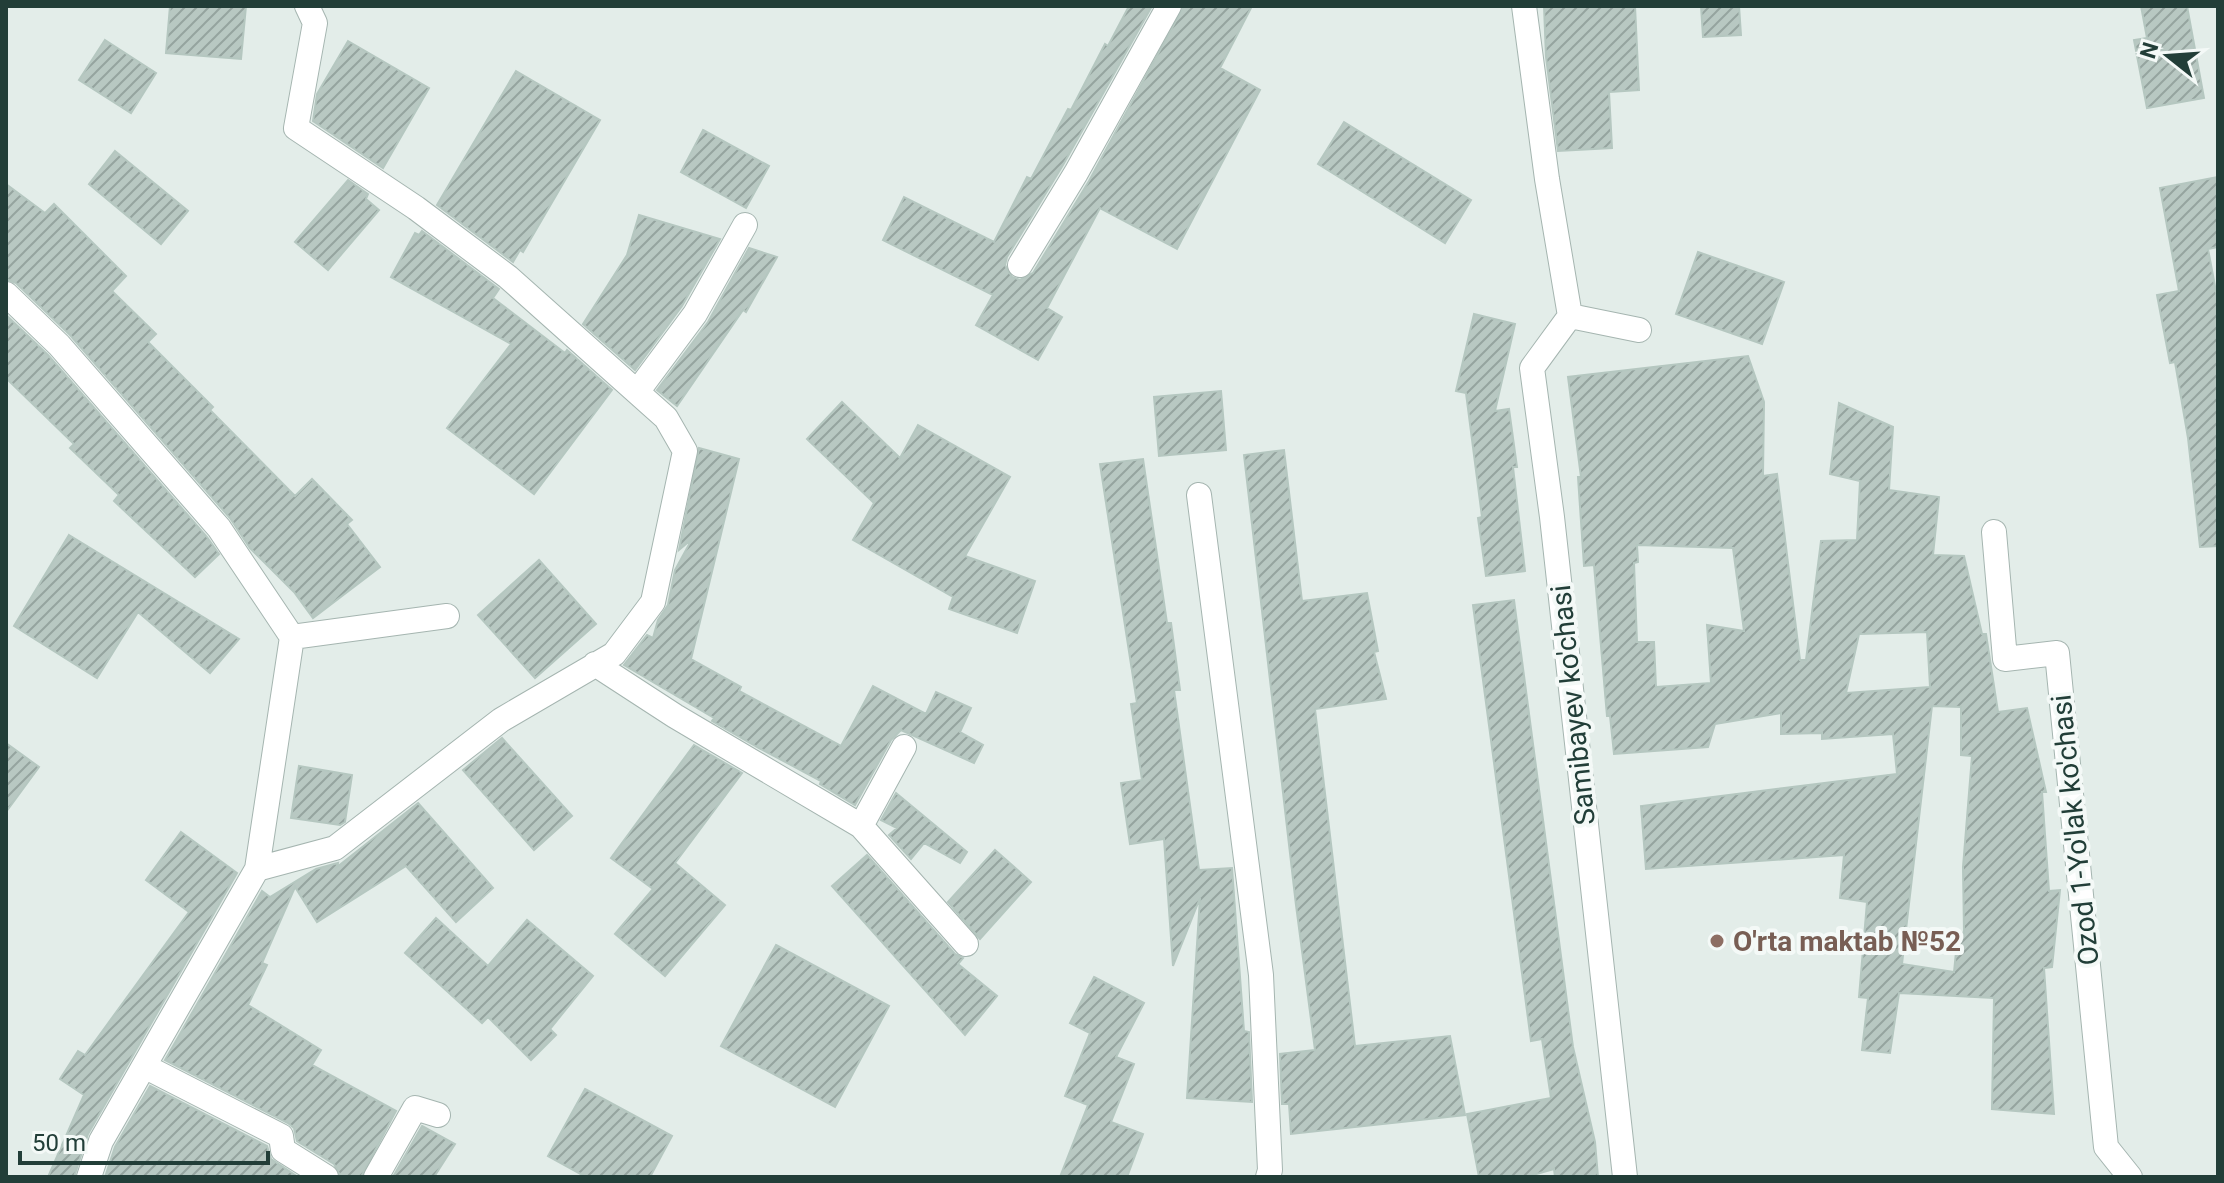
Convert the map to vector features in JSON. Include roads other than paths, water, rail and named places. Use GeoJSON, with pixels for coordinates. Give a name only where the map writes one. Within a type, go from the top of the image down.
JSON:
{"type":"FeatureCollection","features":[{"type":"Feature","properties":{"kind":"street"},"geometry":{"type":"LineString","coordinates":[[257,869],[335,848],[501,720],[614,654],[653,602],[685,451],[666,418],[508,277],[416,208],[296,128],[315,23],[307,6]]}},
{"type":"Feature","properties":{"kind":"street"},"geometry":{"type":"LineString","coordinates":[[1020,265],[1076,173],[1169,6]]}},
{"type":"Feature","properties":{"kind":"street"},"geometry":{"type":"LineString","coordinates":[[1524,6],[1547,179],[1570,316],[1639,330]]}},
{"type":"Feature","properties":{"kind":"street"},"geometry":{"type":"LineString","coordinates":[[637,392],[695,314],[745,225]]}},
{"type":"Feature","properties":{"kind":"street"},"geometry":{"type":"LineString","coordinates":[[6,294],[59,345],[219,528],[292,637],[257,869],[101,1141],[89,1177]]}},
{"type":"Feature","properties":{"kind":"street","name":"Samibayev ko'chasi"},"geometry":{"type":"LineString","coordinates":[[1570,316],[1532,368],[1552,517],[1625,1177]]}},
{"type":"Feature","properties":{"kind":"street"},"geometry":{"type":"LineString","coordinates":[[1199,495],[1261,975],[1268,1177]]}},
{"type":"Feature","properties":{"kind":"street","name":"Ozod 1-Yo'lak ko'chasi"},"geometry":{"type":"LineString","coordinates":[[1994,532],[2005,659],[2057,653],[2106,1147],[2130,1177]]}},
{"type":"Feature","properties":{"kind":"street"},"geometry":{"type":"LineString","coordinates":[[292,637],[447,616]]}},
{"type":"Feature","properties":{"kind":"street"},"geometry":{"type":"LineString","coordinates":[[595,664],[675,716],[861,826],[966,944]]}},
{"type":"Feature","properties":{"kind":"street"},"geometry":{"type":"LineString","coordinates":[[861,826],[904,747]]}},
{"type":"Feature","properties":{"kind":"street"},"geometry":{"type":"LineString","coordinates":[[144,1066],[281,1136],[283,1150],[326,1177]]}},
{"type":"Feature","properties":{"kind":"street"},"geometry":{"type":"LineString","coordinates":[[376,1177],[415,1108],[438,1115]]}},
{"type":"Feature","properties":{"kind":"place","name":"O'rta maktab №52"},"geometry":{"type":"Point","coordinates":[1717,941]}}]}
